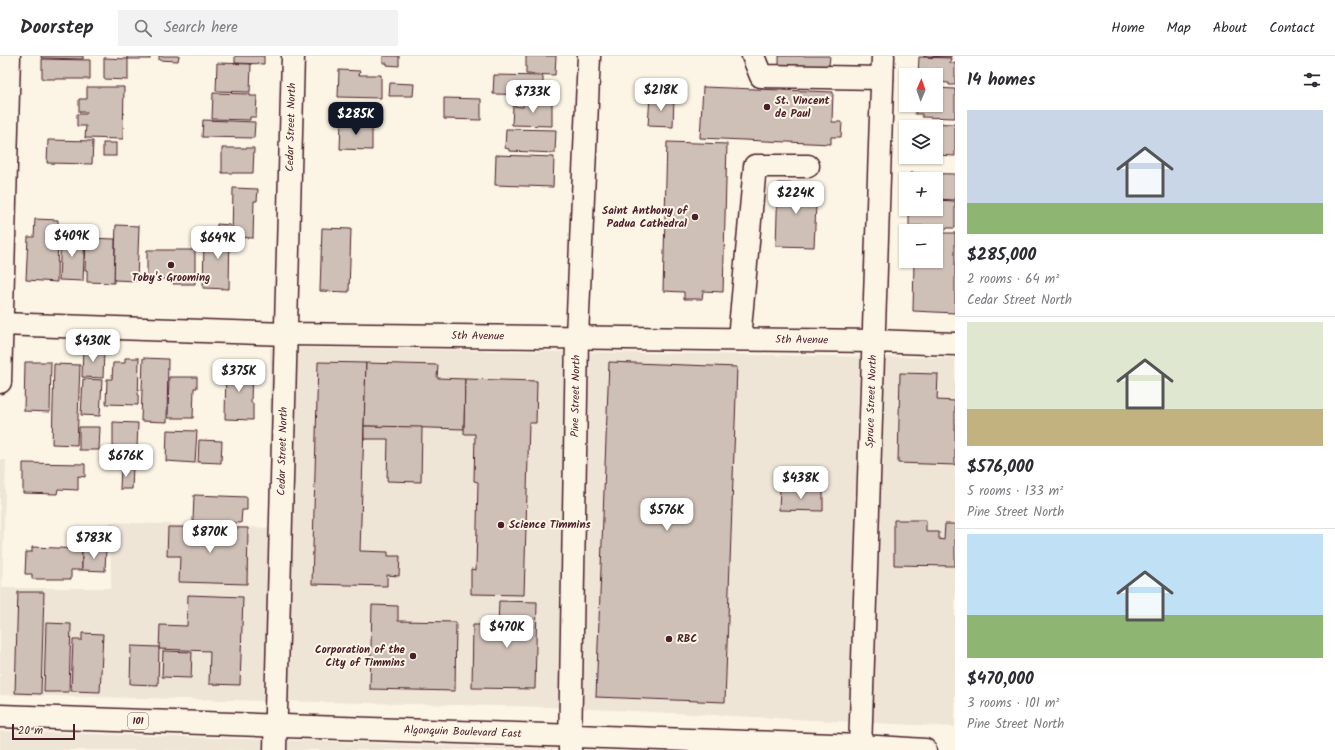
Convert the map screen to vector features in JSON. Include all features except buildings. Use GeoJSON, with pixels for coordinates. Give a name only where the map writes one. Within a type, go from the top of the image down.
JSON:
{"type":"FeatureCollection","features":[{"type":"Feature","properties":{"kind":"street"},"geometry":{"type":"LineString","coordinates":[[0,382],[9,56]]}},
{"type":"Feature","properties":{"kind":"street","name":"Cedar Street North"},"geometry":{"type":"LineString","coordinates":[[274,750],[293,56]]}},
{"type":"Feature","properties":{"kind":"street","name":"Pine Street North"},"geometry":{"type":"LineString","coordinates":[[570,743],[577,337],[589,56]]}},
{"type":"Feature","properties":{"kind":"street"},"geometry":{"type":"LineString","coordinates":[[753,56],[761,76],[882,78]]}},
{"type":"Feature","properties":{"kind":"street","name":"Spruce Street North"},"geometry":{"type":"LineString","coordinates":[[861,748],[883,56]]}},
{"type":"Feature","properties":{"kind":"street"},"geometry":{"type":"LineString","coordinates":[[739,339],[755,166],[808,166]]}},
{"type":"Feature","properties":{"kind":"street","name":"5th Avenue"},"geometry":{"type":"LineString","coordinates":[[1,324],[286,334],[874,341],[955,344]]}},
{"type":"Feature","properties":{"kind":"street","name":"Algonquin Boulevard East"},"geometry":{"type":"LineString","coordinates":[[0,716],[275,726],[570,743],[925,750]]}},
{"type":"Feature","properties":{"kind":"shaded area"},"geometry":{"type":"Polygon","coordinates":[[[270,347],[955,358],[955,727],[550,707],[0,695],[0,460],[6,460],[2,588],[111,588],[110,522],[269,528],[270,347]]]}},
{"type":"Feature","properties":{"kind":"shaded area"},"geometry":{"type":"Polygon","coordinates":[[[0,731],[586,750],[0,750],[0,731]]]}},
{"type":"Feature","properties":{"kind":"place","name":"St. Vincent de Paul"},"geometry":{"type":"Point","coordinates":[767,107]}},
{"type":"Feature","properties":{"kind":"place","name":"Saint Anthony of Padua Cathedral"},"geometry":{"type":"Point","coordinates":[695,217]}},
{"type":"Feature","properties":{"kind":"place","name":"Toby's Grooming"},"geometry":{"type":"Point","coordinates":[171,265]}},
{"type":"Feature","properties":{"kind":"place","name":"Science Timmins"},"geometry":{"type":"Point","coordinates":[501,525]}},
{"type":"Feature","properties":{"kind":"place","name":"RBC"},"geometry":{"type":"Point","coordinates":[669,639]}},
{"type":"Feature","properties":{"kind":"place","name":"Corporation of the City of Timmins"},"geometry":{"type":"Point","coordinates":[413,656]}}]}
